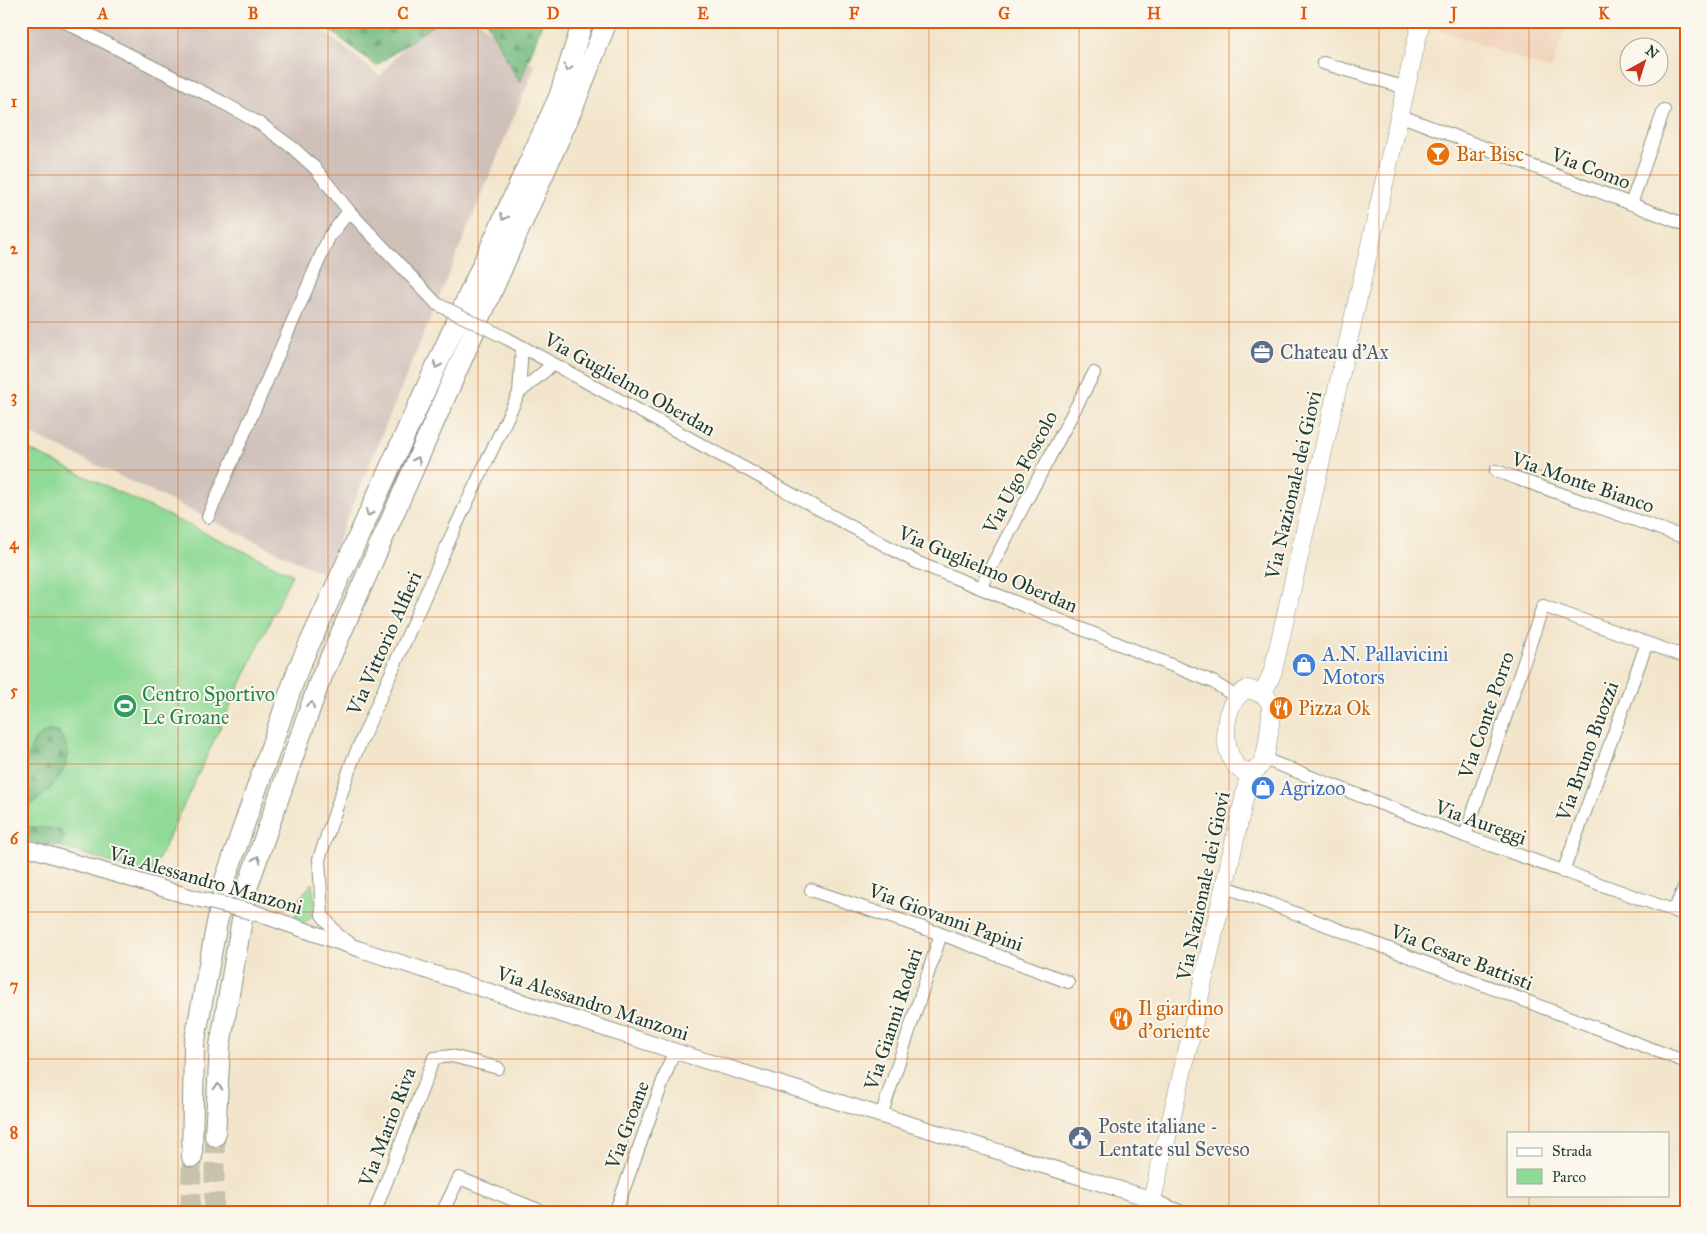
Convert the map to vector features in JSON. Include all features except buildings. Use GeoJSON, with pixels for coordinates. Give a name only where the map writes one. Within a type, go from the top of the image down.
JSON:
{"type":"FeatureCollection","features":[{"type":"Feature","properties":{"kind":"highway"},"geometry":{"type":"LineString","coordinates":[[192,1157],[194,1045],[224,880],[298,669],[558,97],[583,21]]}},
{"type":"Feature","properties":{"kind":"highway"},"geometry":{"type":"LineString","coordinates":[[215,1136],[220,1046],[248,885],[319,683],[574,105],[607,21]]}},
{"type":"Feature","properties":{"kind":"main road","name":"Via Nazionale dei Giovi"},"geometry":{"type":"LineString","coordinates":[[1263,694],[1273,671],[1421,21]]}},
{"type":"Feature","properties":{"kind":"main road"},"geometry":{"type":"LineString","coordinates":[[1236,697],[1248,689],[1263,694],[1270,703],[1268,739],[1264,759]]}},
{"type":"Feature","properties":{"kind":"main road","name":"Via Nazionale dei Giovi"},"geometry":{"type":"LineString","coordinates":[[1236,697],[1226,722],[1225,737],[1231,756],[1242,770],[1250,772],[1258,769],[1264,759]]}},
{"type":"Feature","properties":{"kind":"main road","name":"Via Nazionale dei Giovi"},"geometry":{"type":"LineString","coordinates":[[1150,1206],[1192,1035],[1250,772]]}},
{"type":"Feature","properties":{"kind":"street","name":"Via Guglielmo Oberdan"},"geometry":{"type":"LineString","coordinates":[[63,21],[222,102],[262,125],[293,148],[315,168],[349,211],[438,304],[522,346],[916,562],[1213,682],[1236,697]]}},
{"type":"Feature","properties":{"kind":"street"},"geometry":{"type":"LineString","coordinates":[[1323,63],[1406,88]]}},
{"type":"Feature","properties":{"kind":"street"},"geometry":{"type":"LineString","coordinates":[[1631,204],[1664,110]]}},
{"type":"Feature","properties":{"kind":"street","name":"Via Como"},"geometry":{"type":"LineString","coordinates":[[1399,115],[1686,225]]}},
{"type":"Feature","properties":{"kind":"street"},"geometry":{"type":"LineString","coordinates":[[208,517],[329,237],[349,211]]}},
{"type":"Feature","properties":{"kind":"street","name":"Via Vittorio Alfieri"},"geometry":{"type":"LineString","coordinates":[[359,948],[338,935],[322,915],[319,859],[352,762],[453,532],[519,393],[522,346]]}},
{"type":"Feature","properties":{"kind":"street"},"geometry":{"type":"LineString","coordinates":[[519,393],[553,364]]}},
{"type":"Feature","properties":{"kind":"street","name":"Via Ugo Foscolo"},"geometry":{"type":"LineString","coordinates":[[980,588],[1094,373]]}},
{"type":"Feature","properties":{"kind":"street","name":"Via Monte Bianco"},"geometry":{"type":"LineString","coordinates":[[1496,471],[1686,538]]}},
{"type":"Feature","properties":{"kind":"street","name":"Via Conte Porro"},"geometry":{"type":"LineString","coordinates":[[1465,836],[1543,606],[1647,643]]}},
{"type":"Feature","properties":{"kind":"street"},"geometry":{"type":"LineString","coordinates":[[1647,643],[1686,657]]}},
{"type":"Feature","properties":{"kind":"street","name":"Via Bruno Buozzi"},"geometry":{"type":"LineString","coordinates":[[1563,872],[1647,643]]}},
{"type":"Feature","properties":{"kind":"street","name":"Via Aureggi"},"geometry":{"type":"LineString","coordinates":[[1264,759],[1465,836],[1680,913]]}},
{"type":"Feature","properties":{"kind":"street","name":"Via Alessandro Manzoni"},"geometry":{"type":"LineString","coordinates":[[21,846],[194,898],[253,912],[674,1051],[881,1116],[1150,1206]]}},
{"type":"Feature","properties":{"kind":"street"},"geometry":{"type":"LineString","coordinates":[[1680,913],[1686,883]]}},
{"type":"Feature","properties":{"kind":"street","name":"Via Cesare Battisti"},"geometry":{"type":"LineString","coordinates":[[1224,886],[1686,1062]]}},
{"type":"Feature","properties":{"kind":"street","name":"Via Giovanni Papini"},"geometry":{"type":"LineString","coordinates":[[811,890],[941,934],[1068,982]]}},
{"type":"Feature","properties":{"kind":"street","name":"Via Gianni Rodari"},"geometry":{"type":"LineString","coordinates":[[881,1116],[941,934]]}},
{"type":"Feature","properties":{"kind":"street","name":"Via Groane"},"geometry":{"type":"LineString","coordinates":[[615,1213],[674,1051]]}},
{"type":"Feature","properties":{"kind":"street","name":"Via Mario Riva"},"geometry":{"type":"LineString","coordinates":[[378,1213],[375,1211],[434,1058],[452,1056],[498,1068]]}},
{"type":"Feature","properties":{"kind":"street"},"geometry":{"type":"LineString","coordinates":[[442,1213],[459,1178],[546,1213]]}},
{"type":"Feature","properties":{"kind":"street"},"geometry":{"type":"LineString","coordinates":[[1150,1206],[1184,1213]]}},
{"type":"Feature","properties":{"kind":"shaded area"},"geometry":{"type":"Polygon","coordinates":[[[21,21],[310,21],[380,76],[426,21],[478,21],[535,66],[324,574],[21,429],[21,21]]]}},
{"type":"Feature","properties":{"kind":"shaded area"},"geometry":{"type":"Polygon","coordinates":[[[1439,21],[1568,21],[1551,70],[1437,29],[1439,21]]]}},
{"type":"Feature","properties":{"kind":"green space"},"geometry":{"type":"Polygon","coordinates":[[[318,21],[439,21],[376,66],[318,21]]]}},
{"type":"Feature","properties":{"kind":"green space"},"geometry":{"type":"Polygon","coordinates":[[[486,21],[543,21],[520,83],[486,21]]]}},
{"type":"Feature","properties":{"kind":"green space","name":"Centro Sportivo Le Groane"},"geometry":{"type":"Polygon","coordinates":[[[21,446],[292,574],[151,875],[59,846],[48,846],[21,839],[21,446]]]}},
{"type":"Feature","properties":{"kind":"green space"},"geometry":{"type":"Polygon","coordinates":[[[48,731],[58,732],[66,744],[68,749],[64,769],[59,778],[44,794],[21,811],[21,772],[35,739],[48,731]]]}},
{"type":"Feature","properties":{"kind":"green space"},"geometry":{"type":"Polygon","coordinates":[[[21,826],[59,829],[65,837],[59,846],[48,846],[21,839],[21,826]]]}},
{"type":"Feature","properties":{"kind":"green space"},"geometry":{"type":"Polygon","coordinates":[[[312,883],[315,905],[312,915],[305,923],[297,920],[296,910],[299,900],[312,883]]]}},
{"type":"Feature","properties":{"kind":"tunnel"},"geometry":{"type":"LineString","coordinates":[[214,1213],[215,1136]]}},
{"type":"Feature","properties":{"kind":"tunnel"},"geometry":{"type":"LineString","coordinates":[[190,1213],[192,1157]]}},
{"type":"Feature","properties":{"kind":"place","name":"Bar Bisc"},"geometry":{"type":"Point","coordinates":[1438,154]}},
{"type":"Feature","properties":{"kind":"place","name":"Chateau d’Ax"},"geometry":{"type":"Point","coordinates":[1262,352]}},
{"type":"Feature","properties":{"kind":"place","name":"A.N. Pallavicini Motors"},"geometry":{"type":"Point","coordinates":[1304,665]}},
{"type":"Feature","properties":{"kind":"place","name":"Centro Sportivo Le Groane"},"geometry":{"type":"Point","coordinates":[125,706]}},
{"type":"Feature","properties":{"kind":"place","name":"Pizza Ok"},"geometry":{"type":"Point","coordinates":[1281,708]}},
{"type":"Feature","properties":{"kind":"place","name":"Agrizoo"},"geometry":{"type":"Point","coordinates":[1263,788]}},
{"type":"Feature","properties":{"kind":"place","name":"Il giardino d'oriente"},"geometry":{"type":"Point","coordinates":[1121,1019]}},
{"type":"Feature","properties":{"kind":"place","name":"Poste italiane - Lentate sul Seveso"},"geometry":{"type":"Point","coordinates":[1080,1138]}}]}
